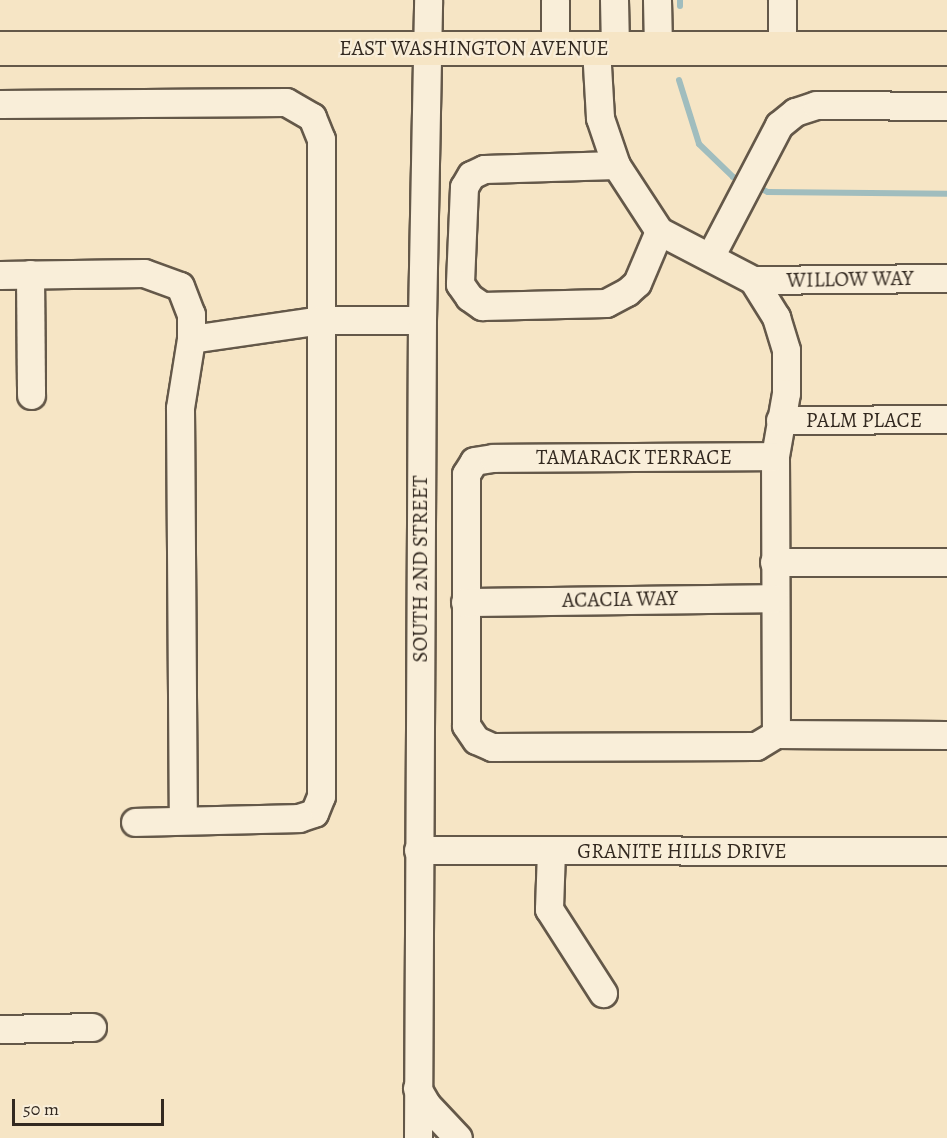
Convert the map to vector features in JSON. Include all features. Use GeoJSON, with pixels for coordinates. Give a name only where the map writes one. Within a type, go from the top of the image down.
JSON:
{"type":"FeatureCollection","features":[{"type":"Feature","properties":{"kind":"main road","name":"EAST WASHINGTON AVENUE"},"geometry":{"type":"LineString","coordinates":[[0,48],[947,48]]}},
{"type":"Feature","properties":{"kind":"street","name":"SOUTH 2ND STREET"},"geometry":{"type":"LineString","coordinates":[[418,1138],[422,320],[429,48],[428,0]]}},
{"type":"Feature","properties":{"kind":"street"},"geometry":{"type":"LineString","coordinates":[[555,0],[555,48]]}},
{"type":"Feature","properties":{"kind":"street"},"geometry":{"type":"LineString","coordinates":[[614,0],[605,48],[600,118],[616,165],[659,231],[753,280],[776,317],[786,350],[786,393],[775,456],[776,734]]}},
{"type":"Feature","properties":{"kind":"street"},"geometry":{"type":"LineString","coordinates":[[657,0],[658,47]]}},
{"type":"Feature","properties":{"kind":"street"},"geometry":{"type":"LineString","coordinates":[[782,0],[782,49]]}},
{"type":"Feature","properties":{"kind":"street"},"geometry":{"type":"LineString","coordinates":[[0,104],[286,102],[312,117],[321,139],[321,796],[314,813],[299,818],[135,822]]}},
{"type":"Feature","properties":{"kind":"street"},"geometry":{"type":"LineString","coordinates":[[710,257],[779,125],[795,112],[816,105],[947,106]]}},
{"type":"Feature","properties":{"kind":"street"},"geometry":{"type":"LineString","coordinates":[[616,165],[484,169],[471,175],[464,187],[460,284],[469,297],[482,306],[606,303],[627,292],[637,283],[659,231]]}},
{"type":"Feature","properties":{"kind":"street"},"geometry":{"type":"LineString","coordinates":[[0,274],[144,273],[180,286],[191,314],[191,339],[180,408],[183,820]]}},
{"type":"Feature","properties":{"kind":"street"},"geometry":{"type":"LineString","coordinates":[[30,274],[31,395]]}},
{"type":"Feature","properties":{"kind":"street","name":"WILLOW WAY"},"geometry":{"type":"LineString","coordinates":[[753,280],[947,278]]}},
{"type":"Feature","properties":{"kind":"street"},"geometry":{"type":"LineString","coordinates":[[191,339],[321,320],[422,320]]}},
{"type":"Feature","properties":{"kind":"street","name":"PALM PLACE"},"geometry":{"type":"LineString","coordinates":[[780,420],[947,419]]}},
{"type":"Feature","properties":{"kind":"street","name":"TAMARACK TERRACE"},"geometry":{"type":"LineString","coordinates":[[465,602],[466,474],[474,462],[493,458],[775,456]]}},
{"type":"Feature","properties":{"kind":"street"},"geometry":{"type":"LineString","coordinates":[[774,562],[947,562]]}},
{"type":"Feature","properties":{"kind":"street","name":"ACACIA WAY"},"geometry":{"type":"LineString","coordinates":[[465,602],[774,598]]}},
{"type":"Feature","properties":{"kind":"street"},"geometry":{"type":"LineString","coordinates":[[465,602],[466,725],[476,740],[492,747],[756,746],[776,734],[947,735]]}},
{"type":"Feature","properties":{"kind":"street","name":"GRANITE HILLS DRIVE"},"geometry":{"type":"LineString","coordinates":[[418,850],[947,851]]}},
{"type":"Feature","properties":{"kind":"street"},"geometry":{"type":"LineString","coordinates":[[551,851],[549,909],[603,993]]}},
{"type":"Feature","properties":{"kind":"street"},"geometry":{"type":"LineString","coordinates":[[0,1029],[92,1027]]}},
{"type":"Feature","properties":{"kind":"street"},"geometry":{"type":"LineString","coordinates":[[417,1088],[427,1105],[458,1138]]}},
{"type":"Feature","properties":{"kind":"waterway"},"geometry":{"type":"LineString","coordinates":[[680,0],[680,6]]}},
{"type":"Feature","properties":{"kind":"waterway"},"geometry":{"type":"LineString","coordinates":[[679,80],[699,144],[733,177],[743,181]]}},
{"type":"Feature","properties":{"kind":"waterway"},"geometry":{"type":"LineString","coordinates":[[755,186],[768,192],[947,194]]}}]}
